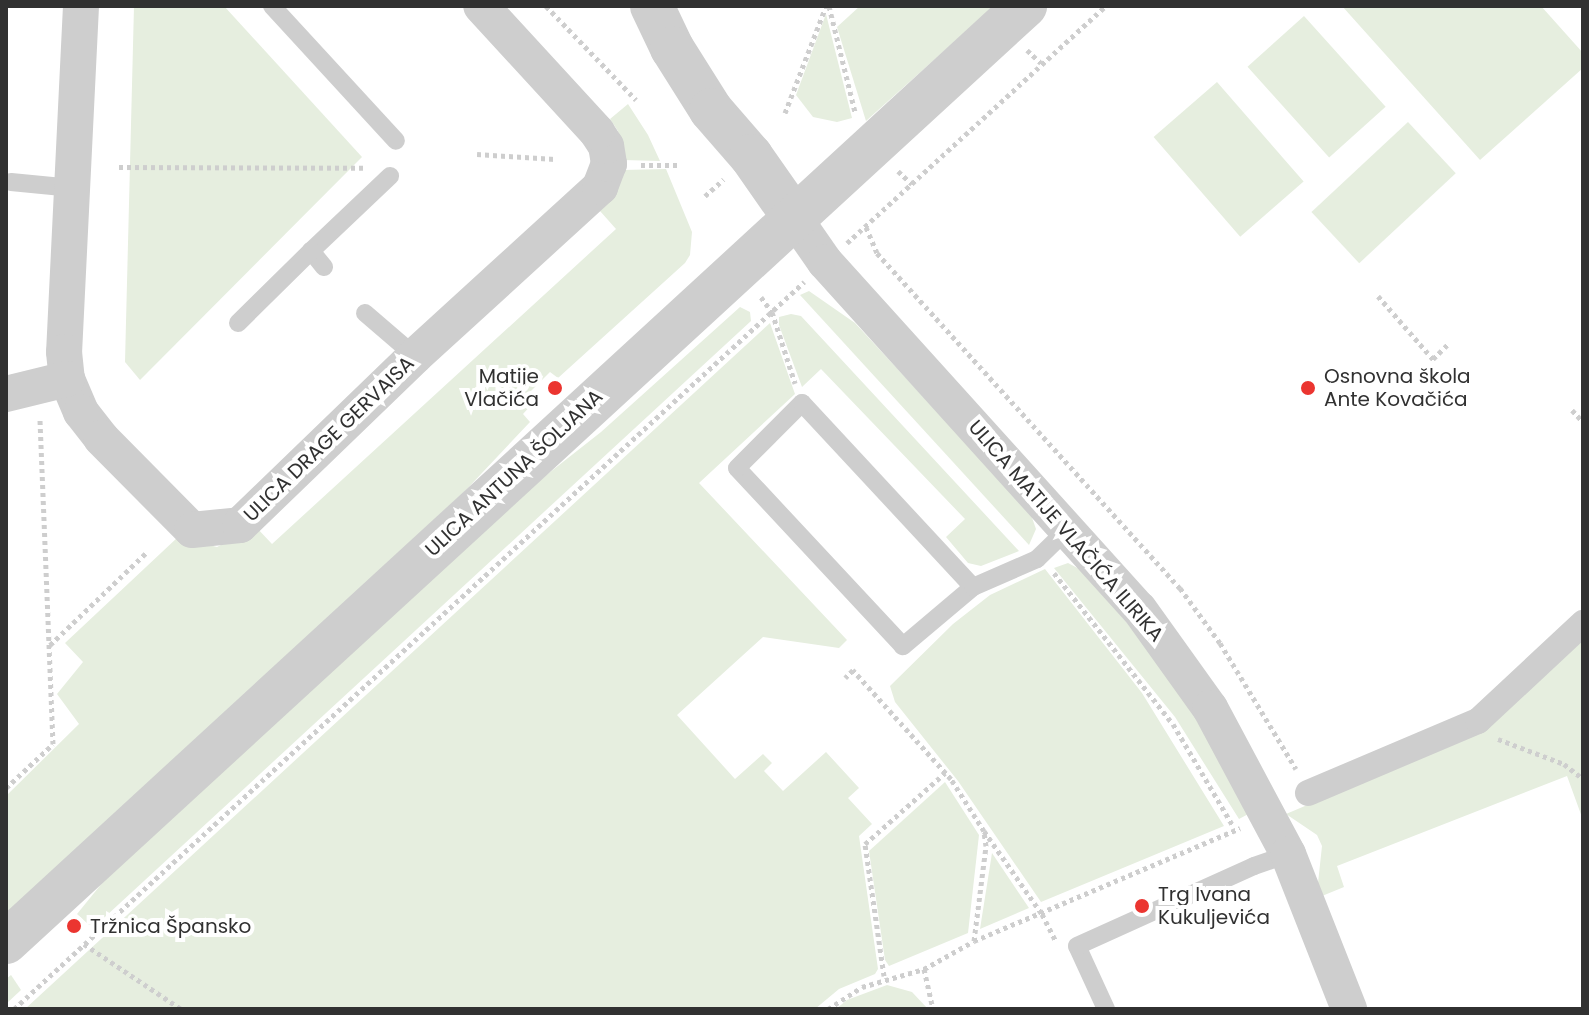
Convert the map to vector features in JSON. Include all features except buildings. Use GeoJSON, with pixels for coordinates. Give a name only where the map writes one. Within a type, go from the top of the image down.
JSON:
{"type":"FeatureCollection","features":[{"type":"Feature","properties":{"kind":"street","name":"ULICA DRAGE GERVAISA"},"geometry":{"type":"LineString","coordinates":[[81,6],[64,352],[67,379],[81,412],[101,438],[192,530],[240,525],[415,356],[600,187],[609,164],[606,146],[597,132],[481,6]]}},
{"type":"Feature","properties":{"kind":"street"},"geometry":{"type":"LineString","coordinates":[[652,6],[672,48],[711,110],[751,156],[793,216]]}},
{"type":"Feature","properties":{"kind":"street","name":"ULICA ANTUNA ŠOLJANA"},"geometry":{"type":"LineString","coordinates":[[6,942],[1025,6]]}},
{"type":"Feature","properties":{"kind":"street","name":"ULICA MATIJE VLAČIĆA ILIRIKA"},"geometry":{"type":"LineString","coordinates":[[793,216],[825,262],[1139,609],[1210,708],[1288,854],[1349,1009]]}},
{"type":"Feature","properties":{"kind":"street"},"geometry":{"type":"LineString","coordinates":[[6,394],[67,379]]}},
{"type":"Feature","properties":{"kind":"street"},"geometry":{"type":"LineString","coordinates":[[1308,793],[1478,721],[1583,623]]}},
{"type":"Feature","properties":{"kind":"lane"},"geometry":{"type":"LineString","coordinates":[[272,6],[396,141]]}},
{"type":"Feature","properties":{"kind":"lane"},"geometry":{"type":"LineString","coordinates":[[238,323],[311,251],[381,172]]}},
{"type":"Feature","properties":{"kind":"lane"},"geometry":{"type":"LineString","coordinates":[[11,182],[73,188]]}},
{"type":"Feature","properties":{"kind":"lane"},"geometry":{"type":"LineString","coordinates":[[311,251],[324,267]]}},
{"type":"Feature","properties":{"kind":"lane"},"geometry":{"type":"LineString","coordinates":[[365,313],[415,356]]}},
{"type":"Feature","properties":{"kind":"lane"},"geometry":{"type":"LineString","coordinates":[[973,587],[802,403],[737,468],[903,646],[973,587],[1037,559],[1068,529]]}},
{"type":"Feature","properties":{"kind":"lane"},"geometry":{"type":"LineString","coordinates":[[1106,1009],[1077,946],[1254,866],[1288,854]]}},
{"type":"Feature","properties":{"kind":"path"},"geometry":{"type":"LineString","coordinates":[[785,113],[828,6]]}},
{"type":"Feature","properties":{"kind":"path"},"geometry":{"type":"LineString","coordinates":[[828,6],[858,125]]}},
{"type":"Feature","properties":{"kind":"path"},"geometry":{"type":"LineString","coordinates":[[857,236],[1106,6]]}},
{"type":"Feature","properties":{"kind":"path"},"geometry":{"type":"LineString","coordinates":[[549,7],[636,100]]}},
{"type":"Feature","properties":{"kind":"path"},"geometry":{"type":"LineString","coordinates":[[1027,50],[1041,63]]}},
{"type":"Feature","properties":{"kind":"path"},"geometry":{"type":"LineString","coordinates":[[477,154],[555,159]]}},
{"type":"Feature","properties":{"kind":"path"},"geometry":{"type":"LineString","coordinates":[[636,165],[680,165]]}},
{"type":"Feature","properties":{"kind":"path"},"geometry":{"type":"LineString","coordinates":[[119,167],[381,172]]}},
{"type":"Feature","properties":{"kind":"path"},"geometry":{"type":"LineString","coordinates":[[705,196],[734,170]]}},
{"type":"Feature","properties":{"kind":"path"},"geometry":{"type":"LineString","coordinates":[[866,227],[877,253],[1180,588],[1269,720],[1308,793]]}},
{"type":"Feature","properties":{"kind":"path"},"geometry":{"type":"LineString","coordinates":[[14,1009],[795,291]]}},
{"type":"Feature","properties":{"kind":"path"},"geometry":{"type":"LineString","coordinates":[[759,295],[772,312],[802,403]]}},
{"type":"Feature","properties":{"kind":"path"},"geometry":{"type":"LineString","coordinates":[[1378,296],[1433,359],[1448,344]]}},
{"type":"Feature","properties":{"kind":"path"},"geometry":{"type":"LineString","coordinates":[[6,788],[53,744],[39,409]]}},
{"type":"Feature","properties":{"kind":"path"},"geometry":{"type":"LineString","coordinates":[[1572,410],[1583,422]]}},
{"type":"Feature","properties":{"kind":"path"},"geometry":{"type":"LineString","coordinates":[[49,645],[147,552]]}},
{"type":"Feature","properties":{"kind":"path"},"geometry":{"type":"LineString","coordinates":[[1051,570],[1173,724],[1241,842]]}},
{"type":"Feature","properties":{"kind":"path"},"geometry":{"type":"LineString","coordinates":[[845,678],[853,670],[945,773],[1042,914],[1061,954]]}},
{"type":"Feature","properties":{"kind":"path"},"geometry":{"type":"LineString","coordinates":[[1458,729],[1551,757],[1583,779]]}},
{"type":"Feature","properties":{"kind":"path"},"geometry":{"type":"LineString","coordinates":[[884,976],[865,844],[945,773]]}},
{"type":"Feature","properties":{"kind":"path"},"geometry":{"type":"LineString","coordinates":[[828,1009],[862,987],[924,969],[974,941],[1245,825]]}},
{"type":"Feature","properties":{"kind":"path"},"geometry":{"type":"LineString","coordinates":[[974,941],[986,846],[984,831]]}},
{"type":"Feature","properties":{"kind":"path"},"geometry":{"type":"LineString","coordinates":[[84,944],[181,1009]]}},
{"type":"Feature","properties":{"kind":"path"},"geometry":{"type":"LineString","coordinates":[[924,969],[933,1009]]}},
{"type":"Feature","properties":{"kind":"green space"},"geometry":{"type":"Polygon","coordinates":[[[134,6],[224,6],[362,157],[140,380],[125,362],[134,6]]]}},
{"type":"Feature","properties":{"kind":"green space"},"geometry":{"type":"Polygon","coordinates":[[[860,6],[994,6],[866,121],[837,27],[860,6]]]}},
{"type":"Feature","properties":{"kind":"green space"},"geometry":{"type":"Polygon","coordinates":[[[1342,6],[1541,6],[1583,53],[1583,68],[1480,160],[1342,6]]]}},
{"type":"Feature","properties":{"kind":"green space"},"geometry":{"type":"Polygon","coordinates":[[[826,14],[852,118],[837,122],[813,117],[796,95],[826,14]]]}},
{"type":"Feature","properties":{"kind":"green space"},"geometry":{"type":"Polygon","coordinates":[[[1304,16],[1386,107],[1329,158],[1248,67],[1304,16]]]}},
{"type":"Feature","properties":{"kind":"green space"},"geometry":{"type":"Polygon","coordinates":[[[1217,82],[1304,182],[1240,237],[1154,137],[1217,82]]]}},
{"type":"Feature","properties":{"kind":"green space"},"geometry":{"type":"Polygon","coordinates":[[[628,104],[660,161],[623,160],[618,131],[610,119],[628,104]]]}},
{"type":"Feature","properties":{"kind":"green space"},"geometry":{"type":"Polygon","coordinates":[[[1408,122],[1456,173],[1359,263],[1311,212],[1408,122]]]}},
{"type":"Feature","properties":{"kind":"green space"},"geometry":{"type":"Polygon","coordinates":[[[666,169],[692,232],[690,255],[685,263],[558,378],[550,372],[528,394],[534,402],[523,414],[530,422],[465,491],[6,916],[6,796],[79,724],[57,694],[83,662],[65,643],[178,537],[217,547],[256,527],[272,544],[616,229],[600,211],[622,170],[666,169]]]}},
{"type":"Feature","properties":{"kind":"green space"},"geometry":{"type":"Polygon","coordinates":[[[809,291],[855,323],[1030,512],[1036,529],[1029,545],[800,295],[809,291]]]}},
{"type":"Feature","properties":{"kind":"green space"},"geometry":{"type":"Polygon","coordinates":[[[740,307],[750,312],[751,321],[106,916],[95,925],[89,925],[77,914],[103,882],[507,506],[601,432],[740,307]]]}},
{"type":"Feature","properties":{"kind":"green space"},"geometry":{"type":"Polygon","coordinates":[[[791,314],[801,316],[1019,551],[981,566],[968,563],[946,537],[965,519],[821,369],[802,387],[779,325],[779,317],[791,314]]]}},
{"type":"Feature","properties":{"kind":"green space"},"geometry":{"type":"Polygon","coordinates":[[[770,323],[795,394],[699,483],[847,640],[839,648],[763,637],[677,715],[735,779],[763,754],[772,763],[764,771],[783,791],[826,752],[859,788],[848,798],[872,824],[859,836],[878,969],[875,974],[839,989],[815,1009],[25,1009],[770,323]]]}},
{"type":"Feature","properties":{"kind":"green space"},"geometry":{"type":"Polygon","coordinates":[[[1068,563],[1085,572],[1132,629],[1188,706],[1252,812],[1239,819],[1175,717],[1054,568],[1068,563]]]}},
{"type":"Feature","properties":{"kind":"green space"},"geometry":{"type":"Polygon","coordinates":[[[1045,569],[1142,693],[1224,826],[1041,902],[958,781],[895,702],[890,686],[953,624],[990,595],[1045,569]]]}},
{"type":"Feature","properties":{"kind":"green space"},"geometry":{"type":"Polygon","coordinates":[[[1583,637],[1583,820],[1567,776],[1337,866],[1344,887],[1322,896],[1318,883],[1322,846],[1317,835],[1286,814],[1461,740],[1583,637]]]}},
{"type":"Feature","properties":{"kind":"green space"},"geometry":{"type":"Polygon","coordinates":[[[945,782],[979,835],[968,933],[889,966],[885,960],[869,851],[945,782]]]}},
{"type":"Feature","properties":{"kind":"green space"},"geometry":{"type":"Polygon","coordinates":[[[992,853],[1029,908],[980,929],[992,853]]]}},
{"type":"Feature","properties":{"kind":"green space"},"geometry":{"type":"Polygon","coordinates":[[[11,975],[21,990],[6,1004],[6,979],[11,975]]]}},
{"type":"Feature","properties":{"kind":"green space"},"geometry":{"type":"Polygon","coordinates":[[[887,985],[912,992],[928,1009],[836,1009],[847,1000],[887,985]]]}},
{"type":"Feature","properties":{"kind":"place","name":"Matije Vlačića"},"geometry":{"type":"Point","coordinates":[555,388]}},
{"type":"Feature","properties":{"kind":"place","name":"Osnovna škola Ante Kovačića"},"geometry":{"type":"Point","coordinates":[1308,388]}},
{"type":"Feature","properties":{"kind":"place","name":"Trg Ivana Kukuljevića"},"geometry":{"type":"Point","coordinates":[1142,906]}},
{"type":"Feature","properties":{"kind":"place","name":"Tržnica Špansko"},"geometry":{"type":"Point","coordinates":[74,926]}}]}
